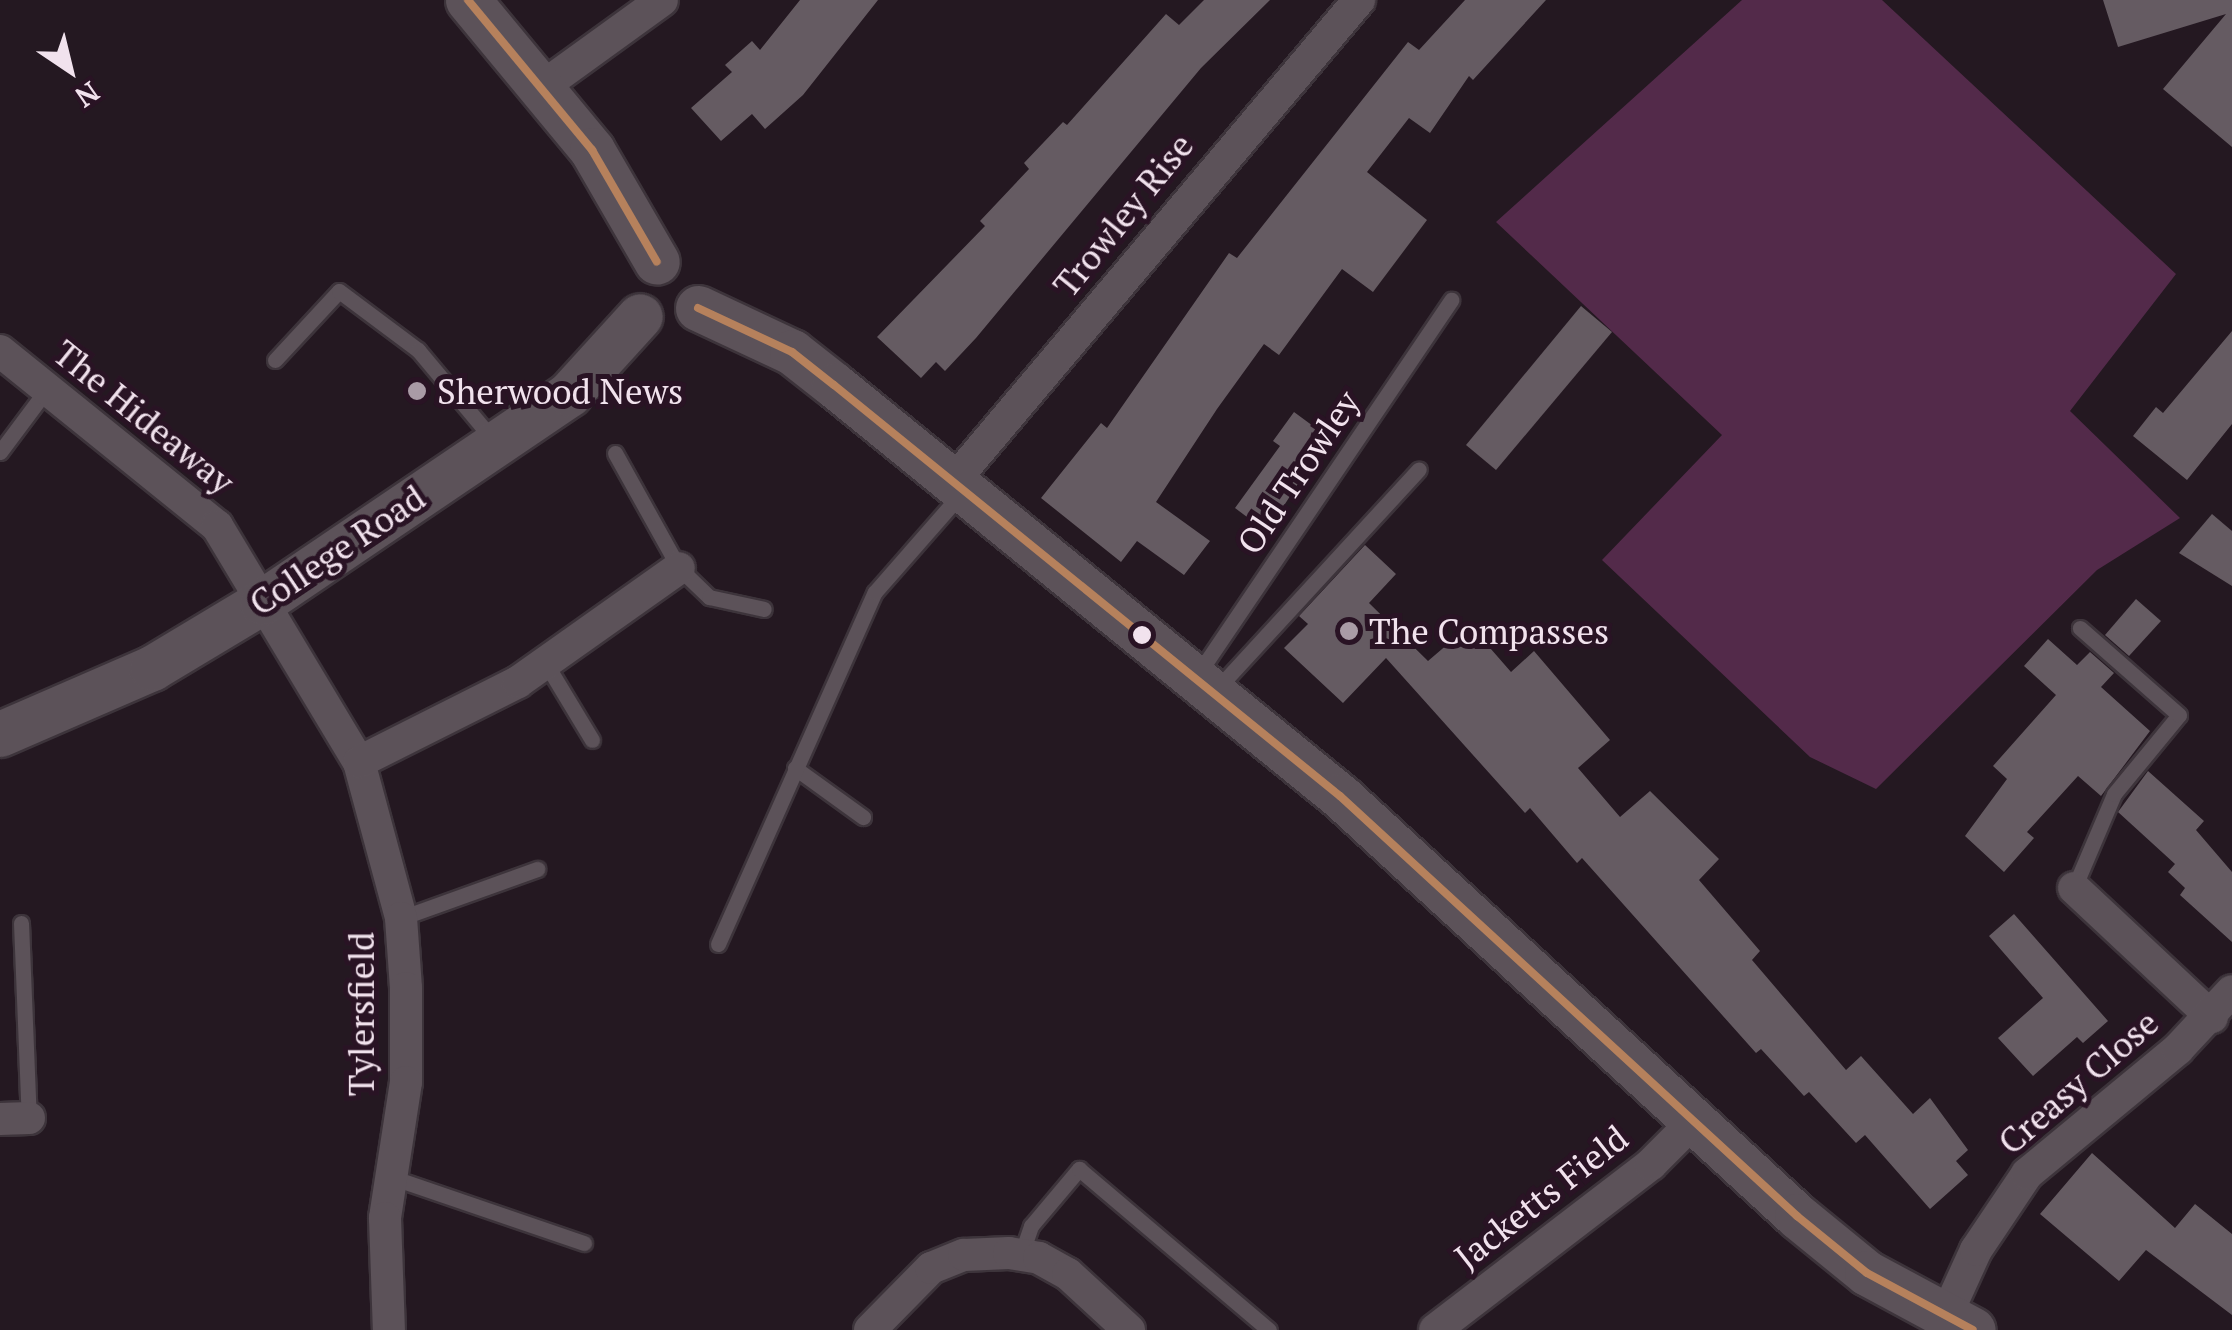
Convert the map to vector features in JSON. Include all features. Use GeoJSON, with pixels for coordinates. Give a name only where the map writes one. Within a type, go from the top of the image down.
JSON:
{"type":"FeatureCollection","features":[{"type":"Feature","properties":{"kind":"street"},"geometry":{"type":"LineString","coordinates":[[468,0],[615,183],[656,262]]}},
{"type":"Feature","properties":{"kind":"street"},"geometry":{"type":"LineString","coordinates":[[542,88],[662,0]]}},
{"type":"Feature","properties":{"kind":"street","name":"Trowley Rise"},"geometry":{"type":"LineString","coordinates":[[957,488],[1359,0]]}},
{"type":"Feature","properties":{"kind":"street"},"geometry":{"type":"LineString","coordinates":[[656,262],[688,268],[700,286],[698,308],[671,328],[640,316],[634,284],[656,262]]}},
{"type":"Feature","properties":{"kind":"street"},"geometry":{"type":"LineString","coordinates":[[698,308],[792,352],[1204,686],[1464,904],[1692,1123],[1868,1273],[1959,1324]]}},
{"type":"Feature","properties":{"kind":"street","name":"College Road"},"geometry":{"type":"LineString","coordinates":[[0,734],[152,668],[262,602],[568,394],[640,316]]}},
{"type":"Feature","properties":{"kind":"street","name":"The Hideaway"},"geometry":{"type":"LineString","coordinates":[[0,351],[200,508],[262,602]]}},
{"type":"Feature","properties":{"kind":"street"},"geometry":{"type":"LineString","coordinates":[[359,762],[545,662],[679,568]]}},
{"type":"Feature","properties":{"kind":"street","name":"Tylersfield"},"geometry":{"type":"LineString","coordinates":[[262,602],[359,762],[401,918],[406,1082],[385,1258],[389,1330]]}},
{"type":"Feature","properties":{"kind":"street","name":"Creasy Close"},"geometry":{"type":"LineString","coordinates":[[2074,888],[2212,1018]]}},
{"type":"Feature","properties":{"kind":"street","name":"Creasy Close"},"geometry":{"type":"LineString","coordinates":[[1959,1324],[1976,1250],[2027,1174],[2212,1018],[2232,991]]}},
{"type":"Feature","properties":{"kind":"street","name":"Jacketts Field"},"geometry":{"type":"LineString","coordinates":[[1435,1330],[1651,1164],[1692,1123]]}},
{"type":"Feature","properties":{"kind":"street"},"geometry":{"type":"LineString","coordinates":[[870,1330],[931,1268],[964,1255],[1021,1255],[1068,1274],[1129,1330]]}},
{"type":"Feature","properties":{"kind":"lane"},"geometry":{"type":"LineString","coordinates":[[275,360],[340,291],[418,350],[496,443]]}},
{"type":"Feature","properties":{"kind":"lane","name":"Old Trowley"},"geometry":{"type":"LineString","coordinates":[[1204,686],[1451,300]]}},
{"type":"Feature","properties":{"kind":"lane"},"geometry":{"type":"LineString","coordinates":[[0,452],[46,389]]}},
{"type":"Feature","properties":{"kind":"lane"},"geometry":{"type":"LineString","coordinates":[[615,453],[679,568],[709,597],[764,609]]}},
{"type":"Feature","properties":{"kind":"lane"},"geometry":{"type":"LineString","coordinates":[[1204,686],[1419,470]]}},
{"type":"Feature","properties":{"kind":"lane"},"geometry":{"type":"LineString","coordinates":[[718,944],[875,592],[957,488]]}},
{"type":"Feature","properties":{"kind":"lane"},"geometry":{"type":"LineString","coordinates":[[2074,888],[2114,794],[2179,715],[2080,628]]}},
{"type":"Feature","properties":{"kind":"lane"},"geometry":{"type":"LineString","coordinates":[[545,662],[592,740]]}},
{"type":"Feature","properties":{"kind":"lane"},"geometry":{"type":"LineString","coordinates":[[794,768],[863,817]]}},
{"type":"Feature","properties":{"kind":"lane"},"geometry":{"type":"LineString","coordinates":[[401,918],[537,869]]}},
{"type":"Feature","properties":{"kind":"lane"},"geometry":{"type":"LineString","coordinates":[[15,1118],[20,922]]}},
{"type":"Feature","properties":{"kind":"lane"},"geometry":{"type":"LineString","coordinates":[[1021,1255],[1031,1226],[1079,1169],[1270,1330]]}},
{"type":"Feature","properties":{"kind":"lane"},"geometry":{"type":"LineString","coordinates":[[392,1177],[584,1243]]}},
{"type":"Feature","properties":{"kind":"shaded area"},"geometry":{"type":"Polygon","coordinates":[[[1742,0],[1882,0],[2176,274],[2070,411],[2180,518],[2097,570],[1876,789],[1810,757],[1602,560],[1722,435],[1496,222],[1742,0]]]}},
{"type":"Feature","properties":{"kind":"building"},"geometry":{"type":"Polygon","coordinates":[[[800,0],[878,0],[803,95],[765,129],[752,114],[721,141],[691,108],[732,72],[725,65],[752,41],[760,50],[800,0]]]}},
{"type":"Feature","properties":{"kind":"building"},"geometry":{"type":"Polygon","coordinates":[[[1204,0],[1270,0],[1201,68],[976,338],[945,371],[936,362],[921,378],[877,337],[985,226],[980,221],[1029,169],[1024,163],[1063,122],[1067,125],[1166,14],[1179,25],[1204,0]]]}},
{"type":"Feature","properties":{"kind":"building"},"geometry":{"type":"Polygon","coordinates":[[[1465,0],[1546,0],[1473,80],[1469,76],[1430,133],[1409,118],[1367,172],[1427,220],[1373,292],[1342,269],[1279,355],[1264,344],[1217,409],[1156,502],[1210,541],[1184,575],[1137,541],[1121,562],[1041,498],[1101,423],[1107,428],[1229,253],[1237,258],[1408,42],[1419,50],[1465,0]]]}},
{"type":"Feature","properties":{"kind":"building"},"geometry":{"type":"Polygon","coordinates":[[[2103,0],[2232,0],[2232,147],[2163,89],[2226,14],[2118,47],[2103,0]]]}},
{"type":"Feature","properties":{"kind":"building"},"geometry":{"type":"Polygon","coordinates":[[[1581,306],[1612,332],[1496,470],[1466,445],[1581,306]]]}},
{"type":"Feature","properties":{"kind":"building"},"geometry":{"type":"Polygon","coordinates":[[[2232,331],[2232,424],[2187,480],[2133,436],[2156,407],[2163,413],[2232,331]]]}},
{"type":"Feature","properties":{"kind":"building"},"geometry":{"type":"Polygon","coordinates":[[[1294,412],[1328,437],[1267,532],[1235,508],[1280,446],[1273,441],[1294,412]]]}},
{"type":"Feature","properties":{"kind":"building"},"geometry":{"type":"Polygon","coordinates":[[[2212,514],[2232,531],[2232,586],[2179,553],[2212,514]]]}},
{"type":"Feature","properties":{"kind":"building"},"geometry":{"type":"Polygon","coordinates":[[[1365,545],[1396,574],[1369,603],[1428,661],[1470,625],[1511,672],[1534,651],[1610,740],[1578,768],[1620,817],[1650,791],[1719,859],[1699,880],[1760,951],[1752,960],[1846,1070],[1861,1056],[1913,1114],[1930,1098],[1968,1150],[1956,1161],[1968,1175],[1930,1209],[1865,1135],[1856,1143],[1809,1092],[1804,1096],[1761,1049],[1756,1053],[1582,858],[1577,863],[1530,808],[1525,813],[1386,658],[1343,703],[1284,648],[1308,624],[1299,616],[1365,545]]]}},
{"type":"Feature","properties":{"kind":"building"},"geometry":{"type":"Polygon","coordinates":[[[2136,599],[2161,621],[2129,656],[2105,635],[2136,599]]]}},
{"type":"Feature","properties":{"kind":"building"},"geometry":{"type":"Polygon","coordinates":[[[2048,639],[2077,665],[2090,652],[2114,673],[2101,687],[2150,731],[2101,796],[2078,776],[2027,832],[2034,838],[2004,872],[1965,836],[2007,779],[1993,766],[2056,695],[2024,666],[2048,639]]]}},
{"type":"Feature","properties":{"kind":"building"},"geometry":{"type":"Polygon","coordinates":[[[2148,771],[2204,821],[2196,830],[2232,872],[2232,942],[2180,895],[2185,888],[2168,872],[2175,864],[2118,812],[2148,771]]]}},
{"type":"Feature","properties":{"kind":"building"},"geometry":{"type":"Polygon","coordinates":[[[2014,914],[2108,1021],[2083,1043],[2077,1037],[2033,1076],[1998,1038],[2043,998],[1989,936],[2014,914]]]}},
{"type":"Feature","properties":{"kind":"building"},"geometry":{"type":"Polygon","coordinates":[[[2092,1153],[2175,1228],[2195,1204],[2232,1234],[2232,1315],[2146,1250],[2119,1281],[2040,1214],[2092,1153]]]}},
{"type":"Feature","properties":{"kind":"transit line"},"geometry":{"type":"LineString","coordinates":[[468,0],[592,150],[657,262]]}},
{"type":"Feature","properties":{"kind":"transit line"},"geometry":{"type":"LineString","coordinates":[[698,308],[792,352],[834,385],[1340,796],[1797,1216],[1867,1273],[1973,1330]]}},
{"type":"Feature","properties":{"kind":"place","name":"Sherwood News"},"geometry":{"type":"Point","coordinates":[417,391]}},
{"type":"Feature","properties":{"kind":"place","name":"The Compasses"},"geometry":{"type":"Point","coordinates":[1349,631]}}]}
